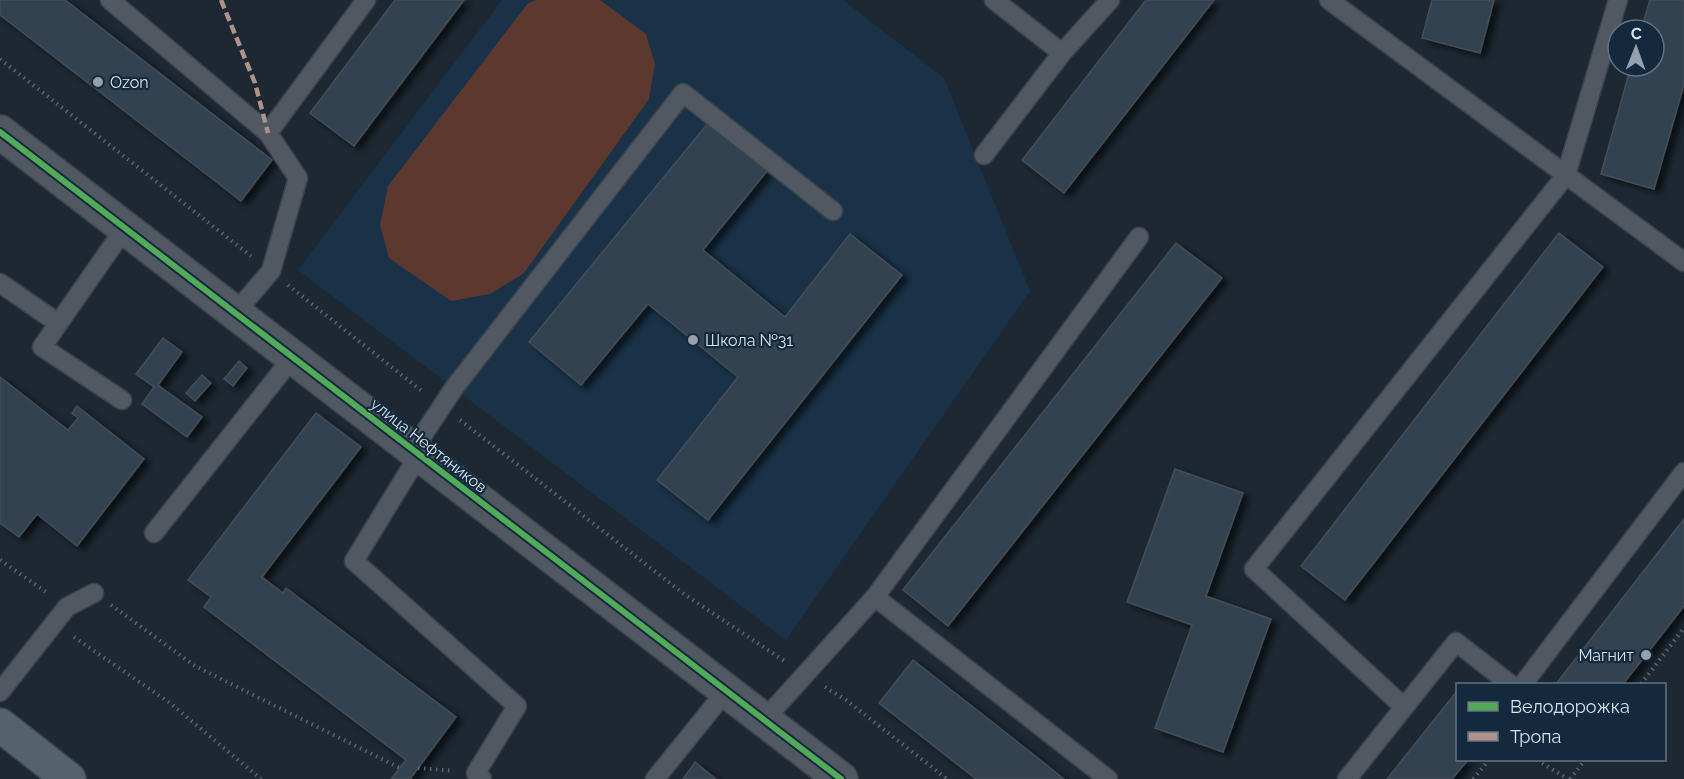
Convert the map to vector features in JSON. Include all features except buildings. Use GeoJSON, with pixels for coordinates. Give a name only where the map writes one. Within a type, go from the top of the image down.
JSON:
{"type":"FeatureCollection","features":[{"type":"Feature","properties":{"kind":"highway"},"geometry":{"type":"LineString","coordinates":[[4,736],[69,779]]}},
{"type":"Feature","properties":{"kind":"street","name":"улица Нефтяников"},"geometry":{"type":"LineString","coordinates":[[0,132],[841,779]]}},
{"type":"Feature","properties":{"kind":"lane"},"geometry":{"type":"LineString","coordinates":[[110,0],[268,133],[298,178],[271,271],[235,313]]}},
{"type":"Feature","properties":{"kind":"lane"},"geometry":{"type":"LineString","coordinates":[[268,133],[366,0]]}},
{"type":"Feature","properties":{"kind":"lane"},"geometry":{"type":"LineString","coordinates":[[994,0],[1062,53]]}},
{"type":"Feature","properties":{"kind":"lane"},"geometry":{"type":"LineString","coordinates":[[984,155],[1062,53],[1110,0]]}},
{"type":"Feature","properties":{"kind":"lane"},"geometry":{"type":"LineString","coordinates":[[1329,0],[1684,262]]}},
{"type":"Feature","properties":{"kind":"lane"},"geometry":{"type":"LineString","coordinates":[[1404,707],[1254,569],[1566,175],[1618,0]]}},
{"type":"Feature","properties":{"kind":"lane"},"geometry":{"type":"LineString","coordinates":[[479,776],[517,706],[354,561],[409,471],[442,406],[683,93],[834,212]]}},
{"type":"Feature","properties":{"kind":"lane"},"geometry":{"type":"LineString","coordinates":[[122,400],[42,347],[125,228]]}},
{"type":"Feature","properties":{"kind":"lane"},"geometry":{"type":"LineString","coordinates":[[764,720],[875,597],[1139,237]]}},
{"type":"Feature","properties":{"kind":"lane"},"geometry":{"type":"LineString","coordinates":[[0,284],[58,323]]}},
{"type":"Feature","properties":{"kind":"lane"},"geometry":{"type":"LineString","coordinates":[[154,533],[293,357]]}},
{"type":"Feature","properties":{"kind":"lane"},"geometry":{"type":"LineString","coordinates":[[1524,683],[1684,472]]}},
{"type":"Feature","properties":{"kind":"lane"},"geometry":{"type":"LineString","coordinates":[[0,692],[67,607],[94,592]]}},
{"type":"Feature","properties":{"kind":"lane"},"geometry":{"type":"LineString","coordinates":[[875,597],[1108,779]]}},
{"type":"Feature","properties":{"kind":"lane"},"geometry":{"type":"LineString","coordinates":[[1347,779],[1456,642],[1509,683]]}},
{"type":"Feature","properties":{"kind":"lane"},"geometry":{"type":"LineString","coordinates":[[655,779],[726,691]]}},
{"type":"Feature","properties":{"kind":"path"},"geometry":{"type":"LineString","coordinates":[[0,59],[271,271]]}},
{"type":"Feature","properties":{"kind":"path"},"geometry":{"type":"LineString","coordinates":[[286,283],[684,594],[846,700],[947,779]]}},
{"type":"Feature","properties":{"kind":"path"},"geometry":{"type":"LineString","coordinates":[[0,560],[67,607]]}},
{"type":"Feature","properties":{"kind":"path"},"geometry":{"type":"LineString","coordinates":[[94,592],[195,666],[400,768]]}},
{"type":"Feature","properties":{"kind":"path"},"geometry":{"type":"LineString","coordinates":[[54,622],[170,703],[261,779]]}},
{"type":"Feature","properties":{"kind":"path"},"geometry":{"type":"LineString","coordinates":[[1642,683],[1684,628]]}},
{"type":"Feature","properties":{"kind":"path"},"geometry":{"type":"LineString","coordinates":[[1473,779],[1487,761]]}},
{"type":"Feature","properties":{"kind":"path"},"geometry":{"type":"LineString","coordinates":[[1540,761],[1569,779],[1582,761]]}},
{"type":"Feature","properties":{"kind":"path"},"geometry":{"type":"LineString","coordinates":[[418,768],[479,776]]}},
{"type":"Feature","properties":{"kind":"shaded area","name":"Школа №31"},"geometry":{"type":"Polygon","coordinates":[[[502,0],[843,0],[944,78],[1030,291],[786,640],[298,270],[502,0]]]}},
{"type":"Feature","properties":{"kind":"shaded area"},"geometry":{"type":"Polygon","coordinates":[[[536,0],[600,0],[646,34],[655,64],[649,99],[524,273],[490,294],[451,301],[389,258],[380,225],[388,186],[528,3],[536,0]]]}},
{"type":"Feature","properties":{"kind":"marked path"},"geometry":{"type":"LineString","coordinates":[[221,0],[255,83],[268,133]]}},
{"type":"Feature","properties":{"kind":"cycle path"},"geometry":{"type":"LineString","coordinates":[[0,132],[841,779]]}},
{"type":"Feature","properties":{"kind":"place","name":"Ozon"},"geometry":{"type":"Point","coordinates":[98,82]}},
{"type":"Feature","properties":{"kind":"place","name":"Школа №31"},"geometry":{"type":"Point","coordinates":[693,340]}},
{"type":"Feature","properties":{"kind":"place","name":"Магнит"},"geometry":{"type":"Point","coordinates":[1646,655]}}]}
